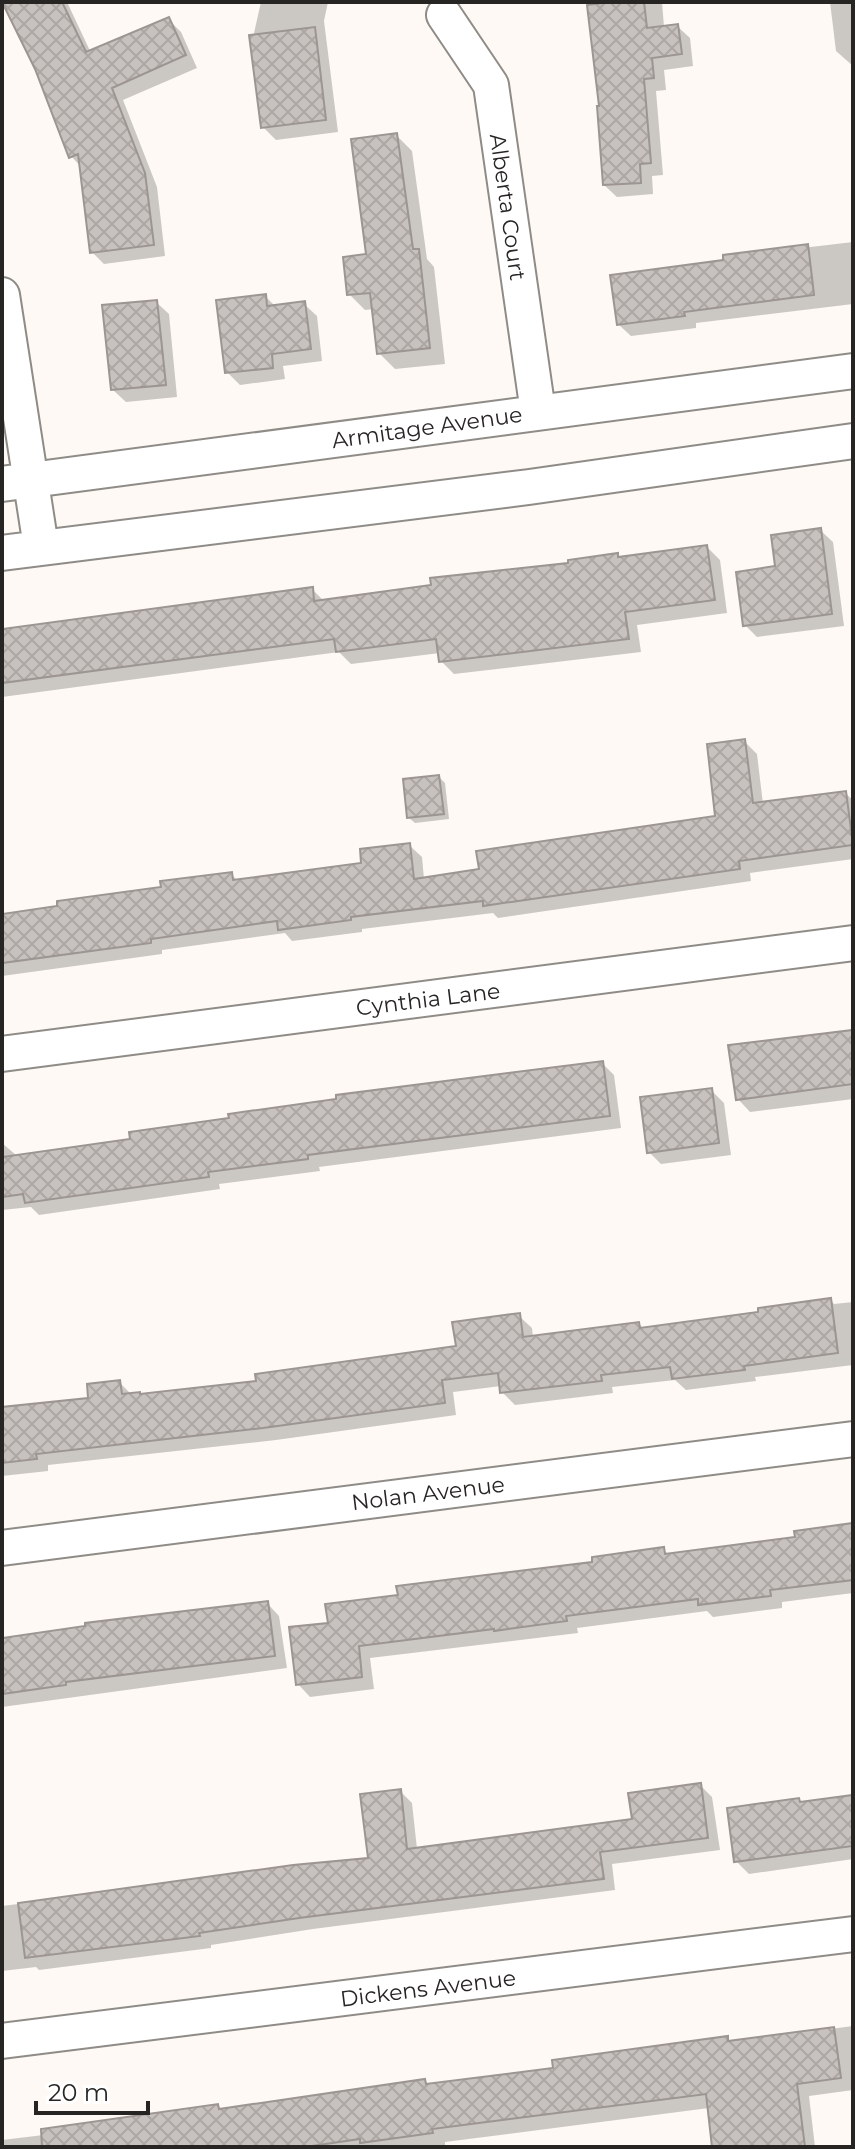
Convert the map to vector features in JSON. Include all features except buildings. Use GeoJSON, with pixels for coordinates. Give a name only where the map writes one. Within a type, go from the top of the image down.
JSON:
{"type":"FeatureCollection","features":[{"type":"Feature","properties":{"kind":"street","name":"Alberta Court"},"geometry":{"type":"LineString","coordinates":[[444,15],[491,85],[538,412]]}},
{"type":"Feature","properties":{"kind":"street"},"geometry":{"type":"LineString","coordinates":[[2,295],[16,483],[41,547]]}},
{"type":"Feature","properties":{"kind":"street","name":"Armitage Avenue"},"geometry":{"type":"LineString","coordinates":[[16,483],[853,371]]}},
{"type":"Feature","properties":{"kind":"street"},"geometry":{"type":"LineString","coordinates":[[2,553],[529,487],[853,441]]}},
{"type":"Feature","properties":{"kind":"street","name":"Cynthia Lane"},"geometry":{"type":"LineString","coordinates":[[2,1054],[853,943]]}},
{"type":"Feature","properties":{"kind":"street","name":"Nolan Avenue"},"geometry":{"type":"LineString","coordinates":[[2,1548],[853,1439]]}},
{"type":"Feature","properties":{"kind":"street","name":"Dickens Avenue"},"geometry":{"type":"LineString","coordinates":[[2,2041],[853,1934]]}}]}
